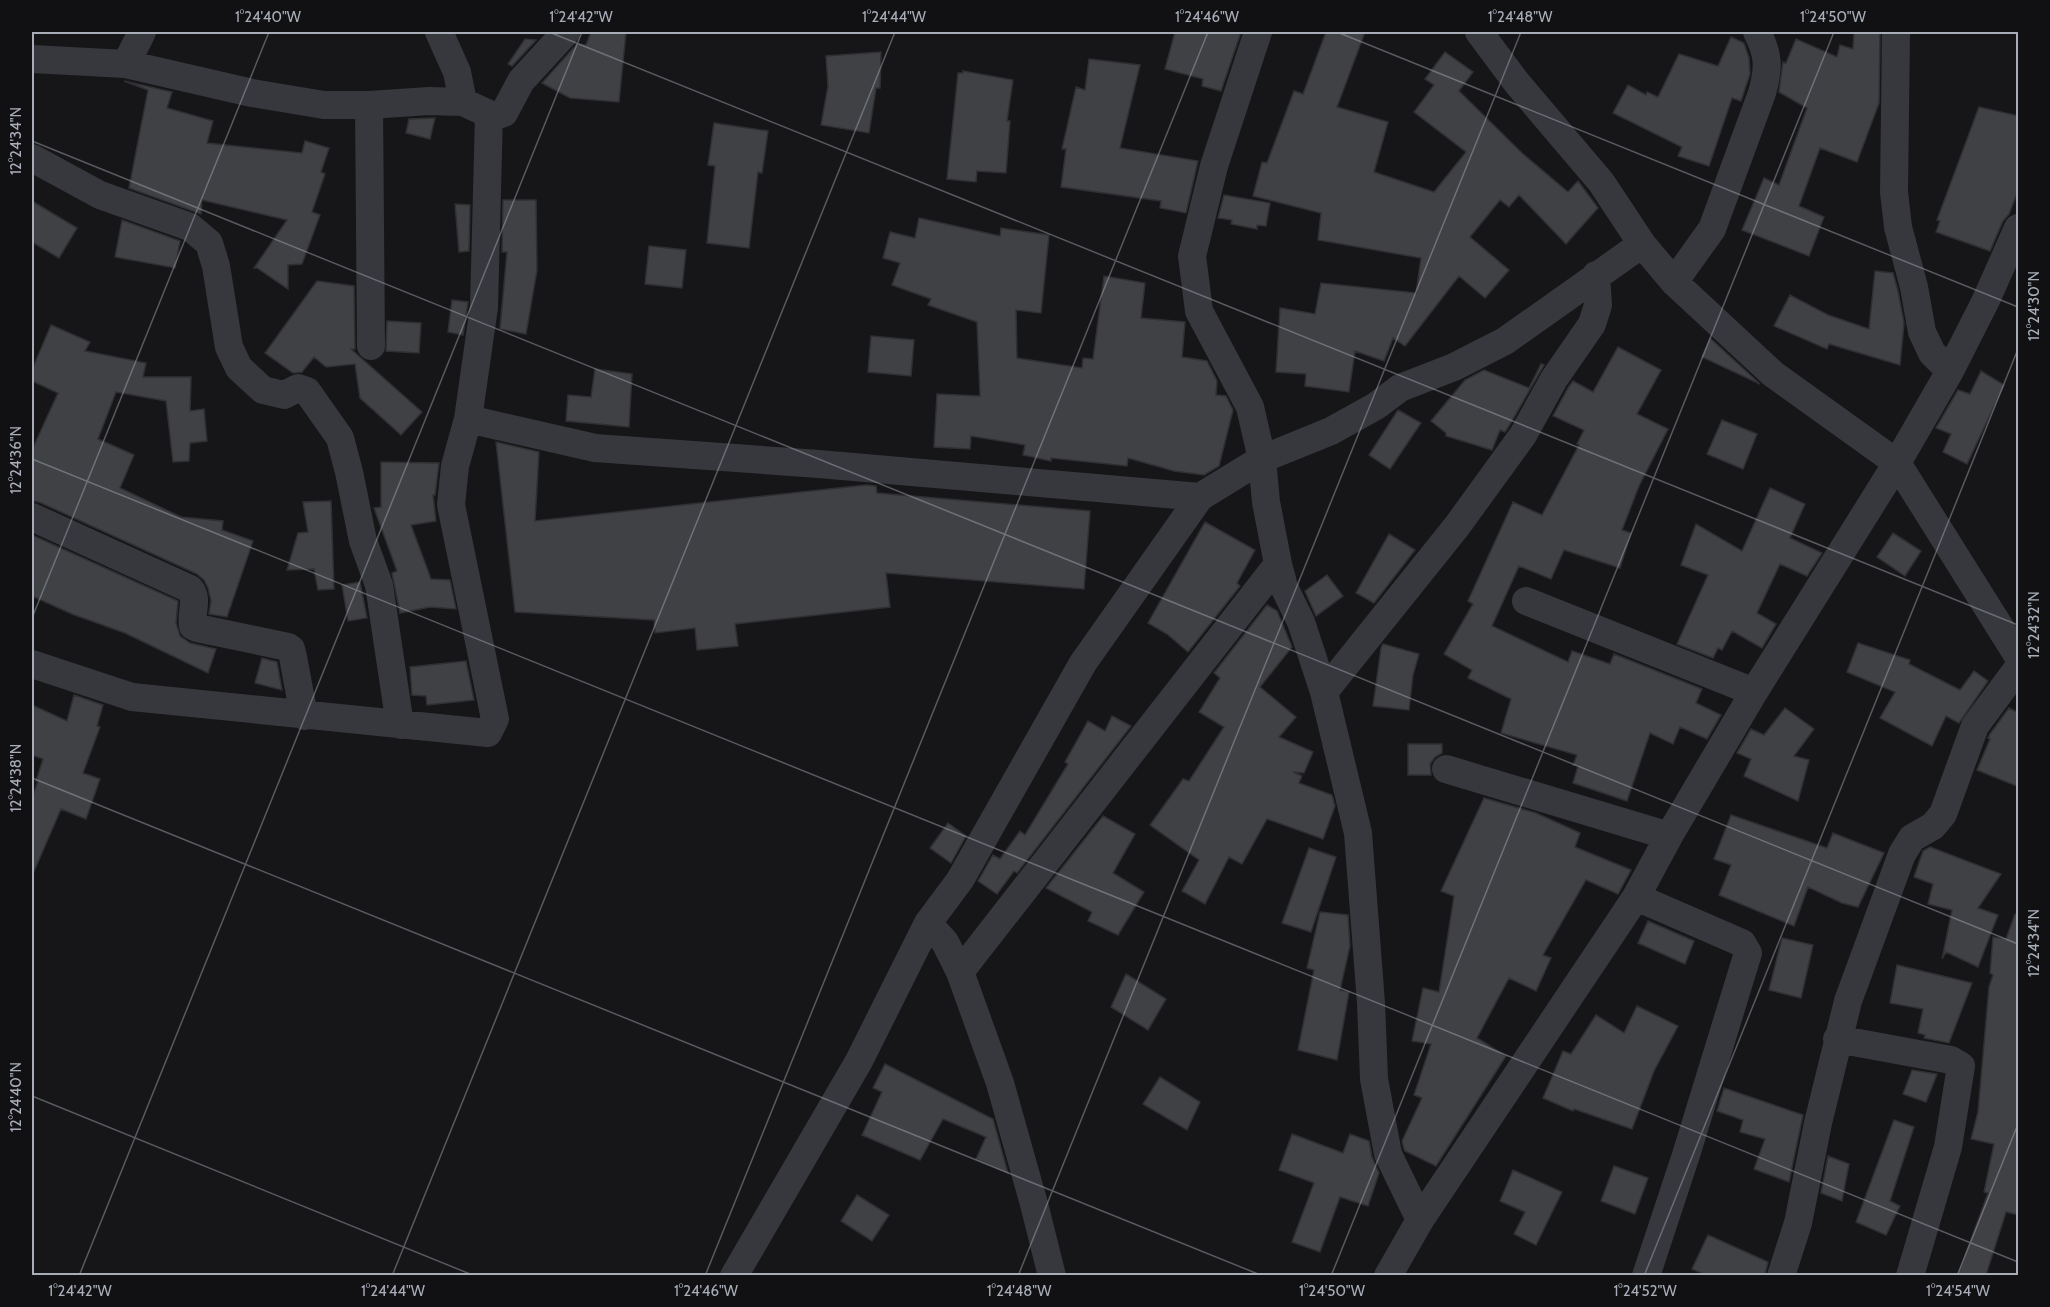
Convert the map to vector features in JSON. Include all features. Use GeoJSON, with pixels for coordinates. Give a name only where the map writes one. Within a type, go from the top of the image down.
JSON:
{"type":"FeatureCollection","features":[{"type":"Feature","properties":{"kind":"street"},"geometry":{"type":"LineString","coordinates":[[126,64],[142,32]]}},
{"type":"Feature","properties":{"kind":"street"},"geometry":{"type":"LineString","coordinates":[[32,664],[132,697],[488,733],[495,719],[451,505],[454,466],[468,419],[484,307],[476,108],[439,32]]}},
{"type":"Feature","properties":{"kind":"street"},"geometry":{"type":"LineString","coordinates":[[36,67],[126,64],[252,93],[324,105],[429,101],[476,108],[496,116],[504,113],[521,81],[566,32]]}},
{"type":"Feature","properties":{"kind":"street"},"geometry":{"type":"LineString","coordinates":[[1258,32],[1214,166],[1192,256],[1199,311],[1250,406],[1262,459],[1266,502],[1278,564],[1284,587],[1301,622],[1324,692],[1358,833],[1371,1003],[1374,1079],[1388,1154],[1420,1220]]}},
{"type":"Feature","properties":{"kind":"street"},"geometry":{"type":"LineString","coordinates":[[1479,32],[1517,83],[1601,182],[1642,244],[1674,282],[1773,374],[1897,463],[2019,656]]}},
{"type":"Feature","properties":{"kind":"street"},"geometry":{"type":"LineString","coordinates":[[1674,282],[1712,229],[1762,93],[1768,72],[1765,48],[1757,32]]}},
{"type":"Feature","properties":{"kind":"street"},"geometry":{"type":"LineString","coordinates":[[1896,32],[1894,192],[1898,227],[1914,287],[1922,332],[1932,353],[1950,370]]}},
{"type":"Feature","properties":{"kind":"street"},"geometry":{"type":"LineString","coordinates":[[369,105],[370,346]]}},
{"type":"Feature","properties":{"kind":"street"},"geometry":{"type":"LineString","coordinates":[[32,158],[100,195],[190,226],[208,243],[216,266],[229,347],[239,368],[263,390],[284,395],[298,388],[307,391],[340,438],[363,541],[379,585],[400,725]]}},
{"type":"Feature","properties":{"kind":"street"},"geometry":{"type":"LineString","coordinates":[[1388,1275],[1420,1220],[1636,897],[1669,836],[1754,692],[1897,463],[1950,370],[2017,235]]}},
{"type":"Feature","properties":{"kind":"street"},"geometry":{"type":"LineString","coordinates":[[734,1275],[859,1061],[928,923],[960,880],[1083,663],[1200,497],[1262,459],[1331,431],[1376,406],[1400,388],[1454,367],[1505,341],[1642,244]]}},
{"type":"Feature","properties":{"kind":"street"},"geometry":{"type":"LineString","coordinates":[[1324,692],[1457,526],[1523,435],[1554,379],[1592,324],[1598,305],[1596,275]]}},
{"type":"Feature","properties":{"kind":"street"},"geometry":{"type":"LineString","coordinates":[[468,419],[595,448],[819,464],[1200,497]]}},
{"type":"Feature","properties":{"kind":"street"},"geometry":{"type":"LineString","coordinates":[[32,516],[190,589],[195,596],[193,626],[288,646],[293,657],[304,716]]}},
{"type":"Feature","properties":{"kind":"street"},"geometry":{"type":"LineString","coordinates":[[960,972],[1278,564]]}},
{"type":"Feature","properties":{"kind":"street"},"geometry":{"type":"LineString","coordinates":[[1526,601],[1754,692]]}},
{"type":"Feature","properties":{"kind":"street"},"geometry":{"type":"LineString","coordinates":[[1781,1275],[1798,1224],[1837,1039],[1848,1001],[1902,855],[1912,838],[1933,826],[1943,814],[1975,726],[2019,668]]}},
{"type":"Feature","properties":{"kind":"street"},"geometry":{"type":"LineString","coordinates":[[1446,769],[1669,836]]}},
{"type":"Feature","properties":{"kind":"street"},"geometry":{"type":"LineString","coordinates":[[1636,897],[1742,942],[1748,953],[1686,1155],[1646,1275]]}},
{"type":"Feature","properties":{"kind":"street"},"geometry":{"type":"LineString","coordinates":[[928,923],[945,942],[960,972],[1000,1083],[1052,1275]]}},
{"type":"Feature","properties":{"kind":"street"},"geometry":{"type":"LineString","coordinates":[[1837,1039],[1951,1060],[1961,1066],[1948,1147],[1910,1275]]}},
{"type":"Feature","properties":{"kind":"building"},"geometry":{"type":"Polygon","coordinates":[[[591,32],[626,32],[619,102],[570,98],[542,83],[577,44],[586,45],[591,32]]]}},
{"type":"Feature","properties":{"kind":"building"},"geometry":{"type":"Polygon","coordinates":[[[1175,32],[1241,32],[1221,91],[1202,86],[1203,79],[1165,69],[1175,32]]]}},
{"type":"Feature","properties":{"kind":"building"},"geometry":{"type":"Polygon","coordinates":[[[1326,32],[1365,32],[1337,107],[1388,122],[1374,172],[1434,192],[1466,152],[1414,112],[1434,85],[1425,79],[1445,52],[1473,72],[1459,91],[1522,153],[1568,192],[1578,181],[1598,208],[1566,244],[1519,195],[1509,207],[1500,200],[1470,237],[1509,270],[1485,298],[1459,276],[1405,346],[1393,338],[1384,361],[1355,351],[1349,392],[1305,386],[1306,374],[1276,372],[1280,308],[1315,314],[1321,283],[1416,293],[1421,258],[1318,240],[1321,213],[1253,196],[1262,162],[1267,163],[1294,91],[1303,94],[1326,32]]]}},
{"type":"Feature","properties":{"kind":"building"},"geometry":{"type":"Polygon","coordinates":[[[1854,32],[1880,32],[1879,103],[1857,162],[1820,148],[1799,206],[1824,217],[1809,256],[1742,230],[1764,178],[1779,185],[1807,108],[1779,92],[1783,62],[1786,63],[1796,39],[1837,57],[1840,45],[1853,49],[1854,32]]]}},
{"type":"Feature","properties":{"kind":"building"},"geometry":{"type":"Polygon","coordinates":[[[1731,37],[1744,43],[1749,58],[1750,74],[1741,101],[1732,98],[1709,166],[1678,156],[1682,147],[1613,113],[1628,85],[1646,95],[1647,92],[1658,97],[1679,54],[1718,66],[1731,37]]]}},
{"type":"Feature","properties":{"kind":"building"},"geometry":{"type":"Polygon","coordinates":[[[525,39],[536,40],[512,66],[508,64],[525,39]]]}},
{"type":"Feature","properties":{"kind":"building"},"geometry":{"type":"Polygon","coordinates":[[[881,52],[880,88],[876,88],[869,133],[821,125],[828,86],[826,56],[881,52]]]}},
{"type":"Feature","properties":{"kind":"building"},"geometry":{"type":"Polygon","coordinates":[[[1089,59],[1140,65],[1120,148],[1198,161],[1186,213],[1160,208],[1161,201],[1061,187],[1066,149],[1062,149],[1076,87],[1085,90],[1089,59]]]}},
{"type":"Feature","properties":{"kind":"building"},"geometry":{"type":"Polygon","coordinates":[[[963,71],[1013,80],[1007,121],[1010,121],[1006,173],[977,171],[976,182],[947,179],[958,73],[963,73],[963,71]]]}},
{"type":"Feature","properties":{"kind":"building"},"geometry":{"type":"Polygon","coordinates":[[[124,81],[172,92],[167,108],[213,121],[207,143],[302,153],[305,141],[329,148],[321,172],[325,174],[312,212],[320,215],[302,264],[288,265],[288,289],[254,268],[287,220],[202,200],[201,214],[129,188],[148,90],[124,81]]]}},
{"type":"Feature","properties":{"kind":"building"},"geometry":{"type":"Polygon","coordinates":[[[1979,107],[2019,116],[2019,188],[1990,251],[1936,232],[1940,221],[1937,220],[1979,107]]]}},
{"type":"Feature","properties":{"kind":"building"},"geometry":{"type":"Polygon","coordinates":[[[435,118],[430,139],[406,133],[409,119],[435,118]]]}},
{"type":"Feature","properties":{"kind":"building"},"geometry":{"type":"Polygon","coordinates":[[[714,123],[768,131],[762,173],[758,172],[749,248],[707,243],[715,166],[708,165],[714,123]]]}},
{"type":"Feature","properties":{"kind":"building"},"geometry":{"type":"Polygon","coordinates":[[[1224,195],[1270,203],[1266,226],[1257,225],[1257,229],[1231,224],[1232,220],[1218,218],[1224,195]]]}},
{"type":"Feature","properties":{"kind":"building"},"geometry":{"type":"Polygon","coordinates":[[[503,200],[536,200],[537,270],[526,334],[500,329],[507,252],[502,252],[503,200]]]}},
{"type":"Feature","properties":{"kind":"building"},"geometry":{"type":"Polygon","coordinates":[[[32,201],[77,228],[59,258],[32,242],[32,201]]]}},
{"type":"Feature","properties":{"kind":"building"},"geometry":{"type":"Polygon","coordinates":[[[455,204],[470,205],[469,251],[459,252],[455,204]]]}},
{"type":"Feature","properties":{"kind":"building"},"geometry":{"type":"Polygon","coordinates":[[[919,218],[1000,236],[1001,228],[1049,235],[1041,313],[1016,310],[1017,358],[1082,368],[1083,358],[1093,359],[1104,276],[1145,283],[1141,318],[1185,322],[1182,357],[1207,361],[1217,381],[1216,395],[1226,396],[1233,410],[1219,466],[1204,475],[1174,471],[1128,458],[1127,466],[1051,458],[1051,461],[1023,455],[1025,445],[971,436],[970,449],[934,447],[937,394],[980,396],[977,322],[928,305],[931,299],[892,285],[900,263],[883,258],[890,232],[915,238],[919,218]]]}},
{"type":"Feature","properties":{"kind":"building"},"geometry":{"type":"Polygon","coordinates":[[[122,220],[180,241],[175,268],[115,257],[122,220]]]}},
{"type":"Feature","properties":{"kind":"building"},"geometry":{"type":"Polygon","coordinates":[[[649,246],[686,250],[682,288],[645,284],[649,246]]]}},
{"type":"Feature","properties":{"kind":"building"},"geometry":{"type":"Polygon","coordinates":[[[1875,271],[1893,273],[1898,291],[1904,323],[1900,365],[1829,344],[1827,349],[1774,326],[1790,295],[1828,315],[1869,329],[1875,271]]]}},
{"type":"Feature","properties":{"kind":"building"},"geometry":{"type":"Polygon","coordinates":[[[317,281],[354,286],[355,349],[351,349],[422,412],[401,435],[360,398],[355,364],[326,367],[314,357],[302,372],[293,373],[265,353],[317,281]]]}},
{"type":"Feature","properties":{"kind":"building"},"geometry":{"type":"Polygon","coordinates":[[[452,300],[468,302],[463,335],[448,332],[452,300]]]}},
{"type":"Feature","properties":{"kind":"building"},"geometry":{"type":"Polygon","coordinates":[[[387,321],[421,323],[419,353],[386,351],[387,321]]]}},
{"type":"Feature","properties":{"kind":"building"},"geometry":{"type":"Polygon","coordinates":[[[51,325],[90,342],[85,351],[146,363],[143,377],[191,377],[190,411],[204,409],[207,441],[190,443],[189,461],[173,462],[166,401],[116,392],[98,439],[134,455],[120,488],[181,517],[223,521],[222,530],[253,541],[227,617],[209,614],[211,601],[208,588],[197,574],[39,502],[32,501],[32,450],[58,393],[32,381],[32,370],[51,325]]]}},
{"type":"Feature","properties":{"kind":"building"},"geometry":{"type":"Polygon","coordinates":[[[871,336],[914,340],[911,376],[868,372],[871,336]]]}},
{"type":"Feature","properties":{"kind":"building"},"geometry":{"type":"Polygon","coordinates":[[[1710,338],[1760,384],[1702,357],[1710,338]]]}},
{"type":"Feature","properties":{"kind":"building"},"geometry":{"type":"Polygon","coordinates":[[[1618,347],[1661,370],[1637,414],[1668,429],[1639,486],[1622,530],[1631,533],[1620,568],[1564,550],[1551,579],[1519,566],[1492,626],[1568,662],[1572,651],[1610,664],[1614,654],[1702,689],[1696,703],[1721,715],[1707,739],[1680,727],[1673,744],[1650,733],[1627,801],[1573,783],[1578,766],[1573,765],[1577,755],[1501,733],[1511,699],[1468,678],[1472,670],[1444,654],[1473,604],[1468,601],[1513,502],[1542,515],[1579,445],[1577,444],[1584,430],[1553,416],[1568,388],[1573,381],[1593,392],[1618,347]]]}},
{"type":"Feature","properties":{"kind":"building"},"geometry":{"type":"Polygon","coordinates":[[[1541,364],[1544,365],[1505,432],[1500,430],[1492,450],[1446,436],[1446,433],[1431,421],[1465,380],[1484,370],[1529,388],[1541,364]]]}},
{"type":"Feature","properties":{"kind":"building"},"geometry":{"type":"Polygon","coordinates":[[[595,369],[632,374],[629,427],[566,421],[568,395],[591,397],[595,369]]]}},
{"type":"Feature","properties":{"kind":"building"},"geometry":{"type":"Polygon","coordinates":[[[1981,371],[2004,385],[1967,464],[1943,452],[1951,434],[1936,428],[1958,390],[1970,394],[1981,371]]]}},
{"type":"Feature","properties":{"kind":"building"},"geometry":{"type":"Polygon","coordinates":[[[1398,410],[1421,423],[1390,469],[1369,455],[1398,410]]]}},
{"type":"Feature","properties":{"kind":"building"},"geometry":{"type":"Polygon","coordinates":[[[1722,420],[1757,434],[1743,469],[1707,454],[1722,420]]]}},
{"type":"Feature","properties":{"kind":"building"},"geometry":{"type":"Polygon","coordinates":[[[496,442],[539,452],[535,521],[866,485],[876,486],[877,493],[1090,511],[1084,589],[886,573],[890,607],[735,624],[738,646],[697,650],[695,628],[655,633],[654,620],[515,612],[496,442]]]}},
{"type":"Feature","properties":{"kind":"building"},"geometry":{"type":"Polygon","coordinates":[[[381,462],[439,463],[435,495],[433,495],[436,521],[411,525],[431,579],[450,580],[456,609],[430,607],[400,613],[392,573],[397,571],[374,508],[381,507],[381,462]]]}},
{"type":"Feature","properties":{"kind":"building"},"geometry":{"type":"Polygon","coordinates":[[[1770,488],[1805,504],[1790,538],[1822,553],[1807,576],[1780,564],[1757,613],[1776,624],[1762,648],[1732,631],[1722,650],[1718,648],[1713,658],[1677,644],[1708,575],[1681,565],[1696,524],[1742,551],[1770,488]]]}},
{"type":"Feature","properties":{"kind":"building"},"geometry":{"type":"Polygon","coordinates":[[[331,501],[334,589],[318,590],[314,569],[287,570],[298,533],[308,532],[303,502],[331,501]]]}},
{"type":"Feature","properties":{"kind":"building"},"geometry":{"type":"Polygon","coordinates":[[[1205,522],[1255,550],[1237,583],[1240,586],[1188,652],[1167,634],[1148,623],[1205,522]]]}},
{"type":"Feature","properties":{"kind":"building"},"geometry":{"type":"Polygon","coordinates":[[[1893,533],[1921,551],[1905,576],[1877,557],[1893,533]]]}},
{"type":"Feature","properties":{"kind":"building"},"geometry":{"type":"Polygon","coordinates":[[[1389,534],[1415,550],[1374,603],[1356,593],[1389,534]]]}},
{"type":"Feature","properties":{"kind":"building"},"geometry":{"type":"Polygon","coordinates":[[[32,535],[178,601],[176,623],[180,636],[190,643],[216,649],[208,673],[125,633],[72,614],[32,596],[32,535]]]}},
{"type":"Feature","properties":{"kind":"building"},"geometry":{"type":"Polygon","coordinates":[[[1327,575],[1343,596],[1316,616],[1305,591],[1327,575]]]}},
{"type":"Feature","properties":{"kind":"building"},"geometry":{"type":"Polygon","coordinates":[[[360,582],[367,618],[348,621],[342,585],[360,582]]]}},
{"type":"Feature","properties":{"kind":"building"},"geometry":{"type":"Polygon","coordinates":[[[1267,605],[1277,611],[1292,647],[1260,687],[1296,717],[1279,737],[1313,752],[1304,773],[1293,772],[1302,776],[1299,783],[1332,795],[1335,806],[1323,839],[1267,819],[1242,864],[1229,857],[1205,904],[1182,891],[1199,860],[1150,825],[1183,779],[1189,781],[1224,727],[1199,712],[1220,678],[1214,673],[1267,605]]]}},
{"type":"Feature","properties":{"kind":"building"},"geometry":{"type":"Polygon","coordinates":[[[1858,643],[1910,660],[1909,664],[1960,690],[1974,671],[1988,681],[1959,723],[1946,716],[1932,746],[1880,718],[1895,692],[1847,672],[1858,643]]]}},
{"type":"Feature","properties":{"kind":"building"},"geometry":{"type":"Polygon","coordinates":[[[1383,644],[1419,654],[1413,675],[1409,710],[1373,706],[1383,644]]]}},
{"type":"Feature","properties":{"kind":"building"},"geometry":{"type":"Polygon","coordinates":[[[262,658],[277,662],[282,690],[255,683],[262,658]]]}},
{"type":"Feature","properties":{"kind":"building"},"geometry":{"type":"Polygon","coordinates":[[[466,661],[474,700],[427,705],[426,696],[412,695],[410,667],[466,661]]]}},
{"type":"Feature","properties":{"kind":"building"},"geometry":{"type":"Polygon","coordinates":[[[74,695],[103,705],[97,726],[100,727],[83,773],[100,779],[86,819],[61,809],[32,876],[32,798],[43,759],[32,755],[32,705],[67,721],[74,695]]]}},
{"type":"Feature","properties":{"kind":"building"},"geometry":{"type":"Polygon","coordinates":[[[1785,708],[1814,729],[1794,756],[1809,760],[1798,801],[1744,776],[1751,759],[1737,753],[1751,729],[1764,735],[1785,708]]]}},
{"type":"Feature","properties":{"kind":"building"},"geometry":{"type":"Polygon","coordinates":[[[2009,708],[2019,713],[2019,787],[1977,770],[1990,734],[2009,708]]]}},
{"type":"Feature","properties":{"kind":"building"},"geometry":{"type":"Polygon","coordinates":[[[1112,716],[1131,726],[1017,873],[1014,871],[997,894],[978,881],[993,855],[1000,859],[1020,831],[1025,835],[1068,764],[1065,762],[1088,721],[1105,731],[1112,716]]]}},
{"type":"Feature","properties":{"kind":"building"},"geometry":{"type":"Polygon","coordinates":[[[1408,744],[1442,744],[1442,753],[1430,764],[1431,775],[1408,775],[1408,744]]]}},
{"type":"Feature","properties":{"kind":"building"},"geometry":{"type":"Polygon","coordinates":[[[1484,798],[1536,813],[1580,833],[1575,847],[1631,870],[1618,894],[1586,880],[1543,955],[1551,958],[1536,991],[1509,978],[1477,1038],[1506,1056],[1436,1166],[1405,1151],[1402,1141],[1422,1098],[1414,1095],[1431,1044],[1412,1041],[1423,988],[1439,992],[1454,896],[1441,891],[1484,798]]]}},
{"type":"Feature","properties":{"kind":"building"},"geometry":{"type":"Polygon","coordinates":[[[1731,815],[1827,848],[1833,833],[1884,853],[1858,907],[1842,903],[1808,887],[1794,926],[1719,895],[1731,865],[1714,859],[1731,815]]]}},
{"type":"Feature","properties":{"kind":"building"},"geometry":{"type":"Polygon","coordinates":[[[1103,816],[1135,834],[1113,873],[1144,892],[1118,935],[1088,921],[1092,912],[1046,888],[1103,816]]]}},
{"type":"Feature","properties":{"kind":"building"},"geometry":{"type":"Polygon","coordinates":[[[948,823],[966,836],[951,863],[930,848],[948,823]]]}},
{"type":"Feature","properties":{"kind":"building"},"geometry":{"type":"Polygon","coordinates":[[[1930,847],[2001,874],[1978,908],[1998,915],[1978,967],[1946,952],[1942,959],[1952,910],[1928,904],[1933,884],[1914,877],[1923,851],[1930,847]]]}},
{"type":"Feature","properties":{"kind":"building"},"geometry":{"type":"Polygon","coordinates":[[[1309,848],[1336,857],[1311,932],[1282,923],[1309,848]]]}},
{"type":"Feature","properties":{"kind":"building"},"geometry":{"type":"Polygon","coordinates":[[[1320,912],[1348,915],[1350,946],[1340,990],[1349,992],[1337,1060],[1298,1050],[1314,970],[1307,968],[1320,912]]]}},
{"type":"Feature","properties":{"kind":"building"},"geometry":{"type":"Polygon","coordinates":[[[2015,914],[2019,914],[2019,1215],[2006,1212],[1986,1275],[1958,1275],[1988,1193],[1984,1192],[1994,1144],[1971,1139],[1978,1112],[1989,987],[1993,975],[1990,973],[1993,937],[2006,939],[2015,914]]]}},
{"type":"Feature","properties":{"kind":"building"},"geometry":{"type":"Polygon","coordinates":[[[1648,921],[1694,941],[1685,964],[1638,943],[1648,921]]]}},
{"type":"Feature","properties":{"kind":"building"},"geometry":{"type":"Polygon","coordinates":[[[1782,938],[1813,945],[1801,998],[1769,990],[1782,938]]]}},
{"type":"Feature","properties":{"kind":"building"},"geometry":{"type":"Polygon","coordinates":[[[1897,965],[1972,983],[1949,1043],[1924,1038],[1925,1035],[1918,1033],[1923,1009],[1890,1003],[1897,965]]]}},
{"type":"Feature","properties":{"kind":"building"},"geometry":{"type":"Polygon","coordinates":[[[1126,974],[1166,999],[1148,1030],[1111,1007],[1126,974]]]}},
{"type":"Feature","properties":{"kind":"building"},"geometry":{"type":"Polygon","coordinates":[[[1637,1006],[1678,1026],[1654,1071],[1632,1129],[1574,1109],[1573,1111],[1543,1098],[1563,1051],[1571,1054],[1596,1015],[1624,1033],[1637,1006]]]}},
{"type":"Feature","properties":{"kind":"building"},"geometry":{"type":"Polygon","coordinates":[[[885,1064],[993,1119],[1008,1173],[976,1159],[986,1137],[943,1119],[920,1160],[862,1135],[882,1092],[873,1088],[885,1064]]]}},
{"type":"Feature","properties":{"kind":"building"},"geometry":{"type":"Polygon","coordinates":[[[1912,1070],[1937,1074],[1926,1102],[1903,1094],[1912,1070]]]}},
{"type":"Feature","properties":{"kind":"building"},"geometry":{"type":"Polygon","coordinates":[[[1160,1077],[1200,1102],[1187,1130],[1143,1104],[1160,1077]]]}},
{"type":"Feature","properties":{"kind":"building"},"geometry":{"type":"Polygon","coordinates":[[[1724,1088],[1803,1115],[1789,1182],[1754,1169],[1765,1139],[1740,1132],[1743,1120],[1717,1111],[1724,1088]]]}},
{"type":"Feature","properties":{"kind":"building"},"geometry":{"type":"Polygon","coordinates":[[[1894,1120],[1914,1127],[1890,1201],[1900,1206],[1886,1235],[1856,1222],[1894,1120]]]}},
{"type":"Feature","properties":{"kind":"building"},"geometry":{"type":"Polygon","coordinates":[[[1292,1134],[1343,1153],[1350,1134],[1369,1141],[1372,1157],[1379,1173],[1368,1206],[1340,1197],[1320,1252],[1292,1242],[1314,1183],[1279,1170],[1292,1134]]]}},
{"type":"Feature","properties":{"kind":"building"},"geometry":{"type":"Polygon","coordinates":[[[1828,1156],[1849,1164],[1842,1201],[1821,1193],[1828,1156]]]}},
{"type":"Feature","properties":{"kind":"building"},"geometry":{"type":"Polygon","coordinates":[[[1614,1166],[1648,1178],[1635,1214],[1601,1201],[1614,1166]]]}},
{"type":"Feature","properties":{"kind":"building"},"geometry":{"type":"Polygon","coordinates":[[[1513,1170],[1562,1192],[1536,1245],[1514,1234],[1525,1212],[1500,1201],[1513,1170]]]}},
{"type":"Feature","properties":{"kind":"building"},"geometry":{"type":"Polygon","coordinates":[[[857,1195],[889,1215],[872,1241],[841,1221],[857,1195]]]}},
{"type":"Feature","properties":{"kind":"building"},"geometry":{"type":"Polygon","coordinates":[[[1708,1235],[1768,1262],[1765,1275],[1706,1275],[1692,1269],[1708,1235]]]}}]}
